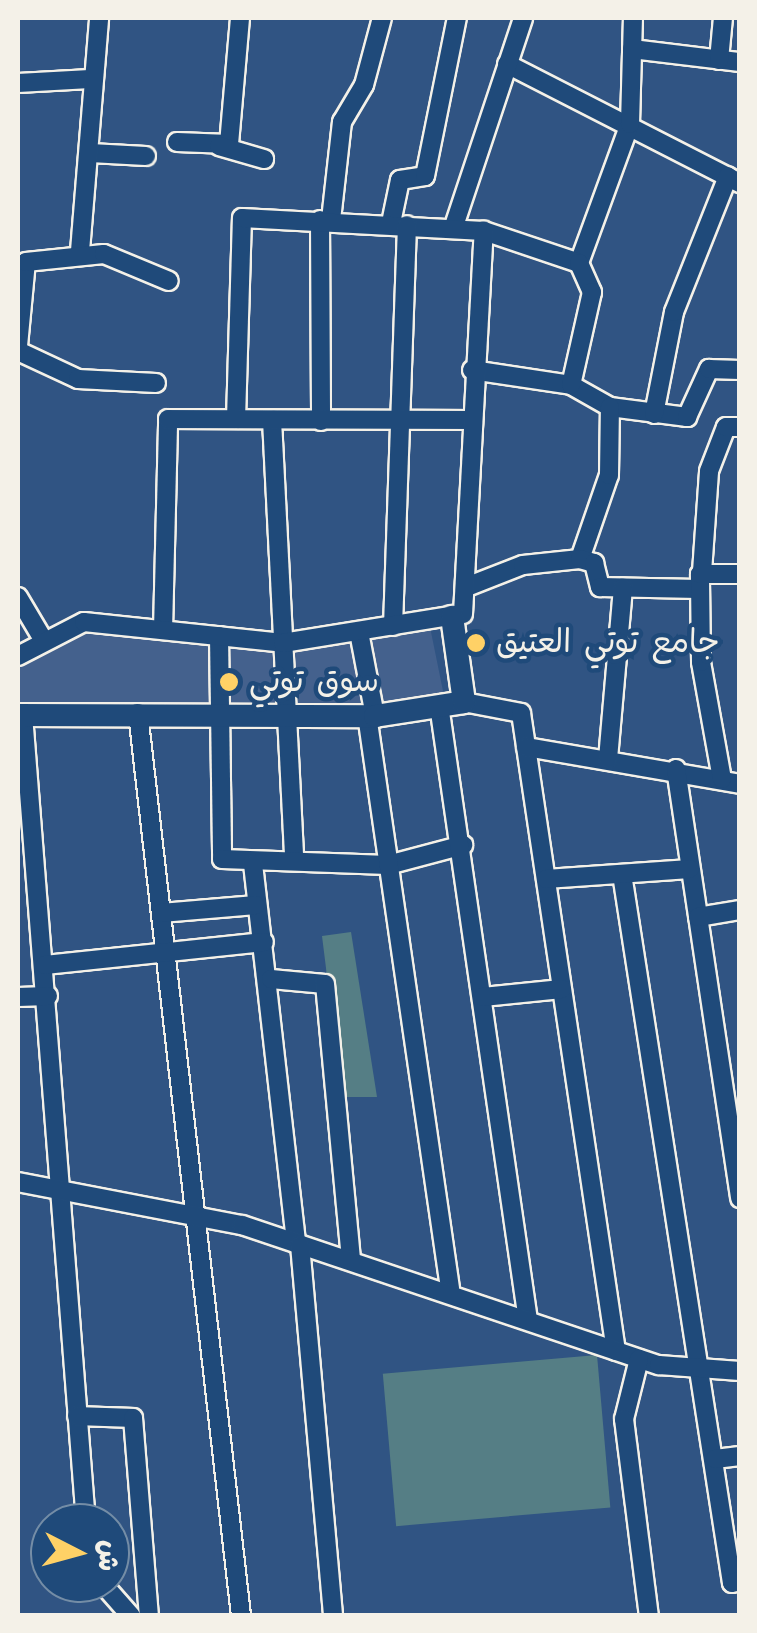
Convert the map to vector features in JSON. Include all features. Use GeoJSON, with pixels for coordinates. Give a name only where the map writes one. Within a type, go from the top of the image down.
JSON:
{"type":"FeatureCollection","features":[{"type":"Feature","properties":{"kind":"street"},"geometry":{"type":"LineString","coordinates":[[80,252],[90,153],[90,79],[98,18]]}},
{"type":"Feature","properties":{"kind":"street"},"geometry":{"type":"LineString","coordinates":[[219,146],[231,140],[240,18]]}},
{"type":"Feature","properties":{"kind":"street"},"geometry":{"type":"LineString","coordinates":[[321,421],[326,220],[342,122],[364,85],[382,18]]}},
{"type":"Feature","properties":{"kind":"street"},"geometry":{"type":"LineString","coordinates":[[393,626],[401,419],[400,180],[425,176],[457,18]]}},
{"type":"Feature","properties":{"kind":"street"},"geometry":{"type":"LineString","coordinates":[[453,229],[523,18]]}},
{"type":"Feature","properties":{"kind":"street"},"geometry":{"type":"LineString","coordinates":[[571,385],[592,292],[579,263],[630,124],[633,18]]}},
{"type":"Feature","properties":{"kind":"street"},"geometry":{"type":"LineString","coordinates":[[719,60],[723,18]]}},
{"type":"Feature","properties":{"kind":"street"},"geometry":{"type":"LineString","coordinates":[[632,49],[740,62]]}},
{"type":"Feature","properties":{"kind":"street"},"geometry":{"type":"LineString","coordinates":[[507,64],[734,179],[674,312],[654,414]]}},
{"type":"Feature","properties":{"kind":"street"},"geometry":{"type":"LineString","coordinates":[[18,83],[90,79]]}},
{"type":"Feature","properties":{"kind":"street"},"geometry":{"type":"LineString","coordinates":[[176,142],[219,146],[264,159]]}},
{"type":"Feature","properties":{"kind":"street"},"geometry":{"type":"LineString","coordinates":[[90,153],[146,156]]}},
{"type":"Feature","properties":{"kind":"street"},"geometry":{"type":"LineString","coordinates":[[236,419],[242,218],[484,231],[579,263]]}},
{"type":"Feature","properties":{"kind":"street"},"geometry":{"type":"LineString","coordinates":[[18,656],[84,622],[282,643],[464,614],[469,586],[468,420],[484,231]]}},
{"type":"Feature","properties":{"kind":"street"},"geometry":{"type":"LineString","coordinates":[[156,383],[78,379],[18,348],[23,263],[80,252],[168,281]]}},
{"type":"Feature","properties":{"kind":"street"},"geometry":{"type":"LineString","coordinates":[[472,370],[571,385],[610,408],[687,417],[709,368],[740,370]]}},
{"type":"Feature","properties":{"kind":"street"},"geometry":{"type":"LineString","coordinates":[[580,559],[609,475],[610,408]]}},
{"type":"Feature","properties":{"kind":"street"},"geometry":{"type":"LineString","coordinates":[[163,630],[168,419],[468,420]]}},
{"type":"Feature","properties":{"kind":"street"},"geometry":{"type":"LineString","coordinates":[[272,420],[294,857]]}},
{"type":"Feature","properties":{"kind":"street"},"geometry":{"type":"LineString","coordinates":[[526,746],[731,781],[701,581],[709,471],[726,427],[740,426]]}},
{"type":"Feature","properties":{"kind":"street"},"geometry":{"type":"LineString","coordinates":[[469,586],[523,565],[580,559],[594,564],[600,587],[701,581],[740,574]]}},
{"type":"Feature","properties":{"kind":"street"},"geometry":{"type":"LineString","coordinates":[[608,759],[623,588]]}},
{"type":"Feature","properties":{"kind":"street"},"geometry":{"type":"LineString","coordinates":[[18,597],[44,641]]}},
{"type":"Feature","properties":{"kind":"street"},"geometry":{"type":"LineString","coordinates":[[452,617],[464,702]]}},
{"type":"Feature","properties":{"kind":"street"},"geometry":{"type":"LineString","coordinates":[[359,632],[388,864],[450,1288]]}},
{"type":"Feature","properties":{"kind":"street"},"geometry":{"type":"LineString","coordinates":[[220,636],[222,859],[253,864]]}},
{"type":"Feature","properties":{"kind":"street"},"geometry":{"type":"LineString","coordinates":[[84,1503],[67,1193],[20,715],[371,716],[464,702],[520,714],[616,1351]]}},
{"type":"Feature","properties":{"kind":"street"},"geometry":{"type":"LineString","coordinates":[[439,705],[463,844],[528,1320]]}},
{"type":"Feature","properties":{"kind":"street"},"geometry":{"type":"LineString","coordinates":[[138,713],[198,1218],[219,1479],[241,1616]]}},
{"type":"Feature","properties":{"kind":"street"},"geometry":{"type":"LineString","coordinates":[[676,769],[698,917],[732,1093],[740,1198]]}},
{"type":"Feature","properties":{"kind":"street"},"geometry":{"type":"LineString","coordinates":[[333,1616],[272,979],[256,905],[253,864],[256,853],[388,864],[463,844]]}},
{"type":"Feature","properties":{"kind":"street"},"geometry":{"type":"LineString","coordinates":[[546,879],[690,868]]}},
{"type":"Feature","properties":{"kind":"street"},"geometry":{"type":"LineString","coordinates":[[622,874],[698,1368],[716,1459],[732,1582],[740,1581]]}},
{"type":"Feature","properties":{"kind":"street"},"geometry":{"type":"LineString","coordinates":[[162,913],[256,905]]}},
{"type":"Feature","properties":{"kind":"street"},"geometry":{"type":"LineString","coordinates":[[698,917],[740,910]]}},
{"type":"Feature","properties":{"kind":"street"},"geometry":{"type":"LineString","coordinates":[[45,965],[264,942]]}},
{"type":"Feature","properties":{"kind":"street"},"geometry":{"type":"LineString","coordinates":[[272,979],[325,984],[351,1260]]}},
{"type":"Feature","properties":{"kind":"street"},"geometry":{"type":"LineString","coordinates":[[483,997],[562,990]]}},
{"type":"Feature","properties":{"kind":"street"},"geometry":{"type":"LineString","coordinates":[[18,997],[48,996]]}},
{"type":"Feature","properties":{"kind":"street"},"geometry":{"type":"LineString","coordinates":[[18,1182],[198,1218],[450,1288],[639,1358],[740,1372]]}},
{"type":"Feature","properties":{"kind":"street"},"geometry":{"type":"LineString","coordinates":[[639,1358],[624,1419],[649,1616]]}},
{"type":"Feature","properties":{"kind":"street"},"geometry":{"type":"LineString","coordinates":[[77,1416],[132,1418],[149,1616]]}},
{"type":"Feature","properties":{"kind":"street"},"geometry":{"type":"LineString","coordinates":[[716,1459],[740,1456]]}},
{"type":"Feature","properties":{"kind":"shaded area","name":"سوق توتي"},"geometry":{"type":"Polygon","coordinates":[[[429,622],[445,701],[371,714],[18,713],[18,662],[85,625],[282,644],[429,622]]]}},
{"type":"Feature","properties":{"kind":"green space"},"geometry":{"type":"Polygon","coordinates":[[[351,932],[377,1097],[342,1097],[322,936],[351,932]]]}},
{"type":"Feature","properties":{"kind":"green space"},"geometry":{"type":"Polygon","coordinates":[[[597,1355],[610,1507],[396,1526],[383,1374],[597,1355]]]}},
{"type":"Feature","properties":{"kind":"place","name":"جامع توتي العتيق"},"geometry":{"type":"Point","coordinates":[476,643]}},
{"type":"Feature","properties":{"kind":"place","name":"سوق توتي"},"geometry":{"type":"Point","coordinates":[229,682]}}]}
